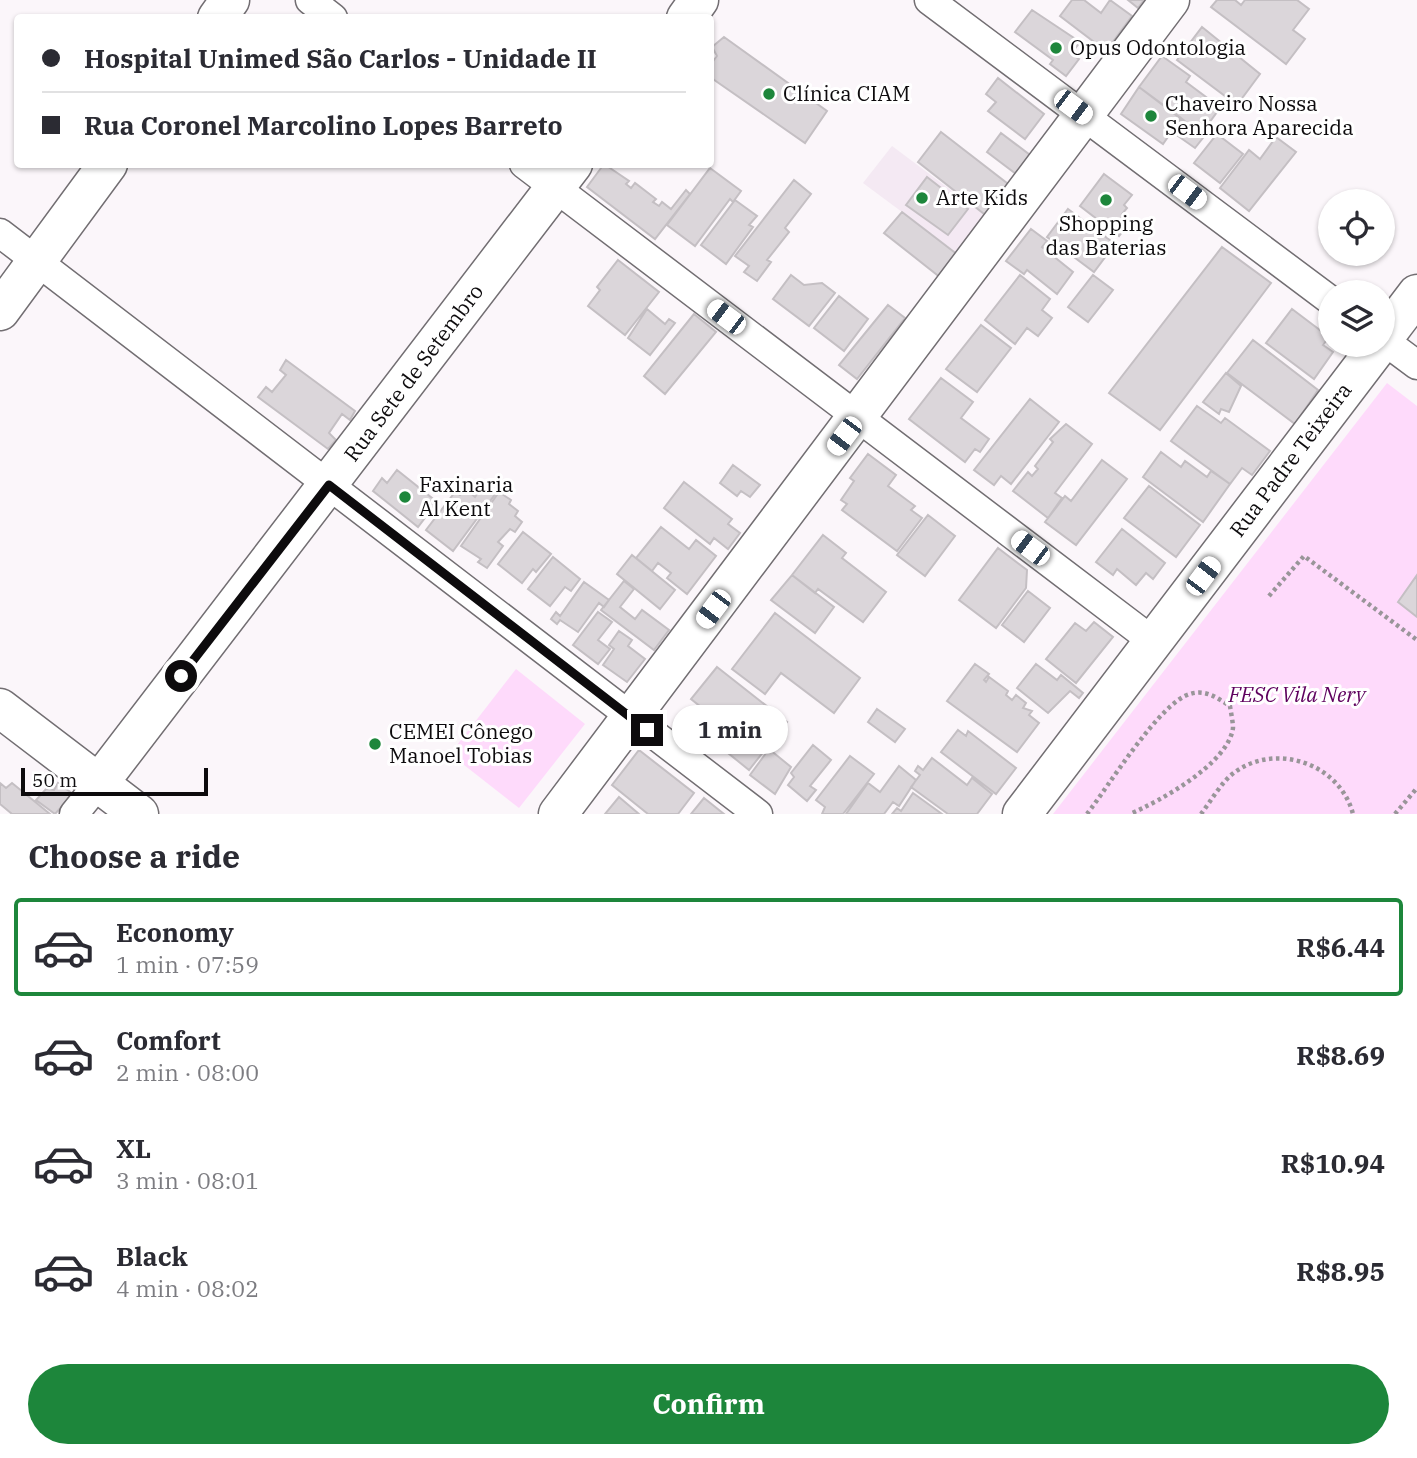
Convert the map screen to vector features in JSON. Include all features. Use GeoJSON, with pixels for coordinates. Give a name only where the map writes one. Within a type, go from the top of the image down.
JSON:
{"type":"FeatureCollection","features":[{"type":"Feature","properties":{"kind":"main road"},"geometry":{"type":"LineString","coordinates":[[558,814],[1170,0]]}},
{"type":"Feature","properties":{"kind":"main road"},"geometry":{"type":"LineString","coordinates":[[0,311],[105,168]]}},
{"type":"Feature","properties":{"kind":"main road","name":"Rua Sete de Setembro"},"geometry":{"type":"LineString","coordinates":[[99,783],[564,176]]}},
{"type":"Feature","properties":{"kind":"main road"},"geometry":{"type":"LineString","coordinates":[[1395,323],[1417,294]]}},
{"type":"Feature","properties":{"kind":"main road","name":"Rua Padre Teixeira"},"geometry":{"type":"LineString","coordinates":[[1023,814],[1370,357]]}},
{"type":"Feature","properties":{"kind":"main road"},"geometry":{"type":"LineString","coordinates":[[0,708],[139,814]]}},
{"type":"Feature","properties":{"kind":"street"},"geometry":{"type":"LineString","coordinates":[[310,0],[328,14]]}},
{"type":"Feature","properties":{"kind":"street"},"geometry":{"type":"LineString","coordinates":[[929,0],[1318,291]]}},
{"type":"Feature","properties":{"kind":"street"},"geometry":{"type":"LineString","coordinates":[[537,168],[564,176],[858,417],[1154,642]]}},
{"type":"Feature","properties":{"kind":"street"},"geometry":{"type":"LineString","coordinates":[[0,233],[758,814]]}},
{"type":"Feature","properties":{"kind":"street"},"geometry":{"type":"LineString","coordinates":[[1395,348],[1417,365]]}},
{"type":"Feature","properties":{"kind":"street","name":"Rua Sete de Setembro"},"geometry":{"type":"LineString","coordinates":[[74,814],[99,783]]}},
{"type":"Feature","properties":{"kind":"path"},"geometry":{"type":"LineString","coordinates":[[1269,596],[1304,556],[1417,639]]}},
{"type":"Feature","properties":{"kind":"path"},"geometry":{"type":"LineString","coordinates":[[1087,814],[1164,710],[1189,694],[1209,693],[1230,706],[1233,730],[1217,757],[1160,801],[1130,814]]}},
{"type":"Feature","properties":{"kind":"path"},"geometry":{"type":"LineString","coordinates":[[1201,814],[1234,773],[1259,760],[1290,759],[1314,765],[1339,785],[1353,814]]}},
{"type":"Feature","properties":{"kind":"path"},"geometry":{"type":"LineString","coordinates":[[1395,814],[1417,788]]}},
{"type":"Feature","properties":{"kind":"shaded area","name":"Arte Kids"},"geometry":{"type":"Polygon","coordinates":[[[892,146],[984,215],[956,252],[863,183],[892,146]]]}},
{"type":"Feature","properties":{"kind":"green space","name":"FESC Vila Nery"},"geometry":{"type":"Polygon","coordinates":[[[1387,383],[1417,406],[1417,814],[1053,814],[1387,383]]]}},
{"type":"Feature","properties":{"kind":"green space"},"geometry":{"type":"Polygon","coordinates":[[[516,669],[585,724],[519,808],[450,754],[516,669]]]}},
{"type":"Feature","properties":{"kind":"building"},"geometry":{"type":"Polygon","coordinates":[[[1072,0],[1084,0],[1101,13],[1110,0],[1132,16],[1106,51],[1060,16],[1072,0]]]}},
{"type":"Feature","properties":{"kind":"building"},"geometry":{"type":"Polygon","coordinates":[[[1128,0],[1144,0],[1138,8],[1128,0]]]}},
{"type":"Feature","properties":{"kind":"building"},"geometry":{"type":"Polygon","coordinates":[[[1217,0],[1235,0],[1241,5],[1245,0],[1297,0],[1309,9],[1293,30],[1305,39],[1286,64],[1211,7],[1217,0]]]}},
{"type":"Feature","properties":{"kind":"building","name":"Opus Odontologia"},"geometry":{"type":"Polygon","coordinates":[[[1032,10],[1080,42],[1071,54],[1079,59],[1066,76],[1050,64],[1053,60],[1015,32],[1032,10]]]}},
{"type":"Feature","properties":{"kind":"building"},"geometry":{"type":"Polygon","coordinates":[[[1202,27],[1260,74],[1237,105],[1177,60],[1202,27]]]}},
{"type":"Feature","properties":{"kind":"building","name":"Clínica CIAM"},"geometry":{"type":"Polygon","coordinates":[[[724,37],[827,111],[805,143],[714,80],[714,60],[717,56],[714,45],[724,37]]]}},
{"type":"Feature","properties":{"kind":"building"},"geometry":{"type":"Polygon","coordinates":[[[1162,56],[1190,76],[1186,82],[1214,103],[1210,108],[1217,112],[1201,134],[1139,87],[1162,56]]]}},
{"type":"Feature","properties":{"kind":"building"},"geometry":{"type":"Polygon","coordinates":[[[998,78],[1044,114],[1025,139],[988,111],[996,102],[986,94],[998,78]]]}},
{"type":"Feature","properties":{"kind":"building","name":"Chaveiro Nossa Senhora Aparecida"},"geometry":{"type":"Polygon","coordinates":[[[1139,87],[1181,118],[1163,144],[1121,114],[1139,87]]]}},
{"type":"Feature","properties":{"kind":"building"},"geometry":{"type":"Polygon","coordinates":[[[1181,118],[1201,134],[1203,131],[1206,134],[1195,148],[1171,131],[1181,118]]]}},
{"type":"Feature","properties":{"kind":"building"},"geometry":{"type":"Polygon","coordinates":[[[941,132],[1012,187],[988,217],[918,162],[941,132]]]}},
{"type":"Feature","properties":{"kind":"building"},"geometry":{"type":"Polygon","coordinates":[[[1001,133],[1034,158],[1020,177],[987,152],[1001,133]]]}},
{"type":"Feature","properties":{"kind":"building"},"geometry":{"type":"Polygon","coordinates":[[[1217,134],[1243,154],[1220,183],[1194,163],[1217,134]]]}},
{"type":"Feature","properties":{"kind":"building"},"geometry":{"type":"Polygon","coordinates":[[[1276,137],[1296,152],[1249,211],[1220,188],[1249,150],[1260,159],[1276,137]]]}},
{"type":"Feature","properties":{"kind":"building"},"geometry":{"type":"Polygon","coordinates":[[[601,168],[610,168],[629,181],[626,184],[631,188],[635,183],[656,199],[653,202],[659,206],[662,202],[671,209],[686,190],[690,194],[655,239],[587,187],[601,168]]]}},
{"type":"Feature","properties":{"kind":"building"},"geometry":{"type":"Polygon","coordinates":[[[710,168],[741,191],[733,202],[730,199],[695,246],[667,225],[710,168]]]}},
{"type":"Feature","properties":{"kind":"building","name":"Shopping das Baterias"},"geometry":{"type":"Polygon","coordinates":[[[1104,174],[1132,195],[1124,205],[1127,208],[1122,214],[1131,221],[1119,236],[1080,206],[1104,174]]]}},
{"type":"Feature","properties":{"kind":"building"},"geometry":{"type":"Polygon","coordinates":[[[927,177],[968,209],[948,235],[906,205],[927,177]]]}},
{"type":"Feature","properties":{"kind":"building"},"geometry":{"type":"Polygon","coordinates":[[[794,180],[811,194],[785,228],[789,232],[767,260],[771,262],[757,281],[744,272],[749,266],[735,256],[794,180]]]}},
{"type":"Feature","properties":{"kind":"building"},"geometry":{"type":"Polygon","coordinates":[[[735,200],[757,216],[749,225],[753,227],[726,264],[701,245],[735,200]]]}},
{"type":"Feature","properties":{"kind":"building"},"geometry":{"type":"Polygon","coordinates":[[[1068,209],[1115,244],[1094,272],[1047,237],[1068,209]]]}},
{"type":"Feature","properties":{"kind":"building"},"geometry":{"type":"Polygon","coordinates":[[[902,212],[958,255],[941,278],[884,233],[902,212]]]}},
{"type":"Feature","properties":{"kind":"building"},"geometry":{"type":"Polygon","coordinates":[[[1031,229],[1047,241],[1042,247],[1073,272],[1057,294],[1027,270],[1024,274],[1006,261],[1031,229]]]}},
{"type":"Feature","properties":{"kind":"building"},"geometry":{"type":"Polygon","coordinates":[[[1222,247],[1271,283],[1160,430],[1109,393],[1222,247]]]}},
{"type":"Feature","properties":{"kind":"building"},"geometry":{"type":"Polygon","coordinates":[[[618,260],[659,292],[625,335],[588,306],[600,290],[597,287],[618,260]]]}},
{"type":"Feature","properties":{"kind":"building"},"geometry":{"type":"Polygon","coordinates":[[[791,275],[804,285],[822,283],[835,293],[809,326],[773,299],[791,275]]]}},
{"type":"Feature","properties":{"kind":"building"},"geometry":{"type":"Polygon","coordinates":[[[1020,275],[1050,299],[1042,310],[1052,318],[1038,336],[1027,328],[1015,344],[985,320],[1020,275]]]}},
{"type":"Feature","properties":{"kind":"building"},"geometry":{"type":"Polygon","coordinates":[[[1093,275],[1113,290],[1088,322],[1068,307],[1093,275]]]}},
{"type":"Feature","properties":{"kind":"building"},"geometry":{"type":"Polygon","coordinates":[[[839,296],[868,319],[844,351],[814,328],[839,296]]]}},
{"type":"Feature","properties":{"kind":"building"},"geometry":{"type":"Polygon","coordinates":[[[888,305],[905,318],[857,379],[839,365],[888,305]]]}},
{"type":"Feature","properties":{"kind":"building"},"geometry":{"type":"Polygon","coordinates":[[[647,309],[665,324],[669,319],[675,323],[650,355],[628,338],[647,309]]]}},
{"type":"Feature","properties":{"kind":"building"},"geometry":{"type":"Polygon","coordinates":[[[1292,309],[1318,329],[1318,357],[1329,357],[1314,379],[1266,343],[1292,309]]]}},
{"type":"Feature","properties":{"kind":"building"},"geometry":{"type":"Polygon","coordinates":[[[694,314],[716,332],[665,394],[644,376],[694,314]]]}},
{"type":"Feature","properties":{"kind":"building"},"geometry":{"type":"Polygon","coordinates":[[[981,325],[1011,348],[977,392],[946,369],[981,325]]]}},
{"type":"Feature","properties":{"kind":"building"},"geometry":{"type":"Polygon","coordinates":[[[1253,340],[1318,390],[1295,424],[1227,373],[1253,340]]]}},
{"type":"Feature","properties":{"kind":"building"},"geometry":{"type":"Polygon","coordinates":[[[286,360],[355,411],[350,420],[342,414],[329,433],[336,440],[328,449],[258,397],[266,387],[272,392],[286,375],[280,370],[286,360]]]}},
{"type":"Feature","properties":{"kind":"building"},"geometry":{"type":"Polygon","coordinates":[[[1226,373],[1241,386],[1229,412],[1221,409],[1219,414],[1203,402],[1226,373]]]}},
{"type":"Feature","properties":{"kind":"building"},"geometry":{"type":"Polygon","coordinates":[[[941,378],[973,402],[961,418],[989,439],[980,452],[975,449],[965,462],[909,419],[941,378]]]}},
{"type":"Feature","properties":{"kind":"building"},"geometry":{"type":"Polygon","coordinates":[[[1030,399],[1059,422],[1011,484],[1001,476],[994,485],[974,470],[1030,399]]]}},
{"type":"Feature","properties":{"kind":"building"},"geometry":{"type":"Polygon","coordinates":[[[1197,406],[1221,423],[1225,418],[1270,451],[1252,475],[1242,468],[1230,484],[1171,441],[1197,406]]]}},
{"type":"Feature","properties":{"kind":"building"},"geometry":{"type":"Polygon","coordinates":[[[1066,424],[1092,444],[1055,493],[1062,498],[1048,518],[1013,491],[1028,472],[1032,476],[1038,469],[1035,466],[1053,442],[1050,439],[1066,424]]]}},
{"type":"Feature","properties":{"kind":"building"},"geometry":{"type":"Polygon","coordinates":[[[1161,452],[1181,467],[1185,461],[1207,477],[1211,471],[1230,484],[1203,522],[1143,477],[1161,452]]]}},
{"type":"Feature","properties":{"kind":"building"},"geometry":{"type":"Polygon","coordinates":[[[868,454],[896,475],[888,486],[915,506],[911,510],[922,518],[897,551],[842,510],[847,504],[841,500],[854,481],[850,478],[868,454]]]}},
{"type":"Feature","properties":{"kind":"building"},"geometry":{"type":"Polygon","coordinates":[[[1102,460],[1127,479],[1076,545],[1045,522],[1065,496],[1071,501],[1102,460]]]}},
{"type":"Feature","properties":{"kind":"building"},"geometry":{"type":"Polygon","coordinates":[[[733,465],[760,485],[750,497],[741,491],[737,496],[720,483],[733,465]]]}},
{"type":"Feature","properties":{"kind":"building","name":"Faxinaria Al Kent"},"geometry":{"type":"Polygon","coordinates":[[[397,470],[437,502],[418,527],[373,491],[382,478],[387,483],[397,470]]]}},
{"type":"Feature","properties":{"kind":"building"},"geometry":{"type":"Polygon","coordinates":[[[684,482],[732,519],[728,524],[740,533],[728,549],[714,538],[710,544],[664,508],[684,482]]]}},
{"type":"Feature","properties":{"kind":"building"},"geometry":{"type":"Polygon","coordinates":[[[484,484],[496,493],[453,551],[426,530],[455,492],[460,495],[466,489],[475,497],[484,484]]]}},
{"type":"Feature","properties":{"kind":"building"},"geometry":{"type":"Polygon","coordinates":[[[1149,486],[1200,525],[1176,557],[1124,518],[1149,486]]]}},
{"type":"Feature","properties":{"kind":"building"},"geometry":{"type":"Polygon","coordinates":[[[499,492],[511,500],[509,504],[518,511],[515,516],[522,522],[515,532],[510,529],[498,542],[503,546],[487,568],[478,562],[481,559],[461,546],[499,492]]]}},
{"type":"Feature","properties":{"kind":"building"},"geometry":{"type":"Polygon","coordinates":[[[928,515],[955,536],[925,576],[897,555],[928,515]]]}},
{"type":"Feature","properties":{"kind":"building"},"geometry":{"type":"Polygon","coordinates":[[[661,527],[689,549],[696,540],[716,556],[687,594],[667,578],[671,573],[658,563],[652,571],[636,558],[661,527]]]}},
{"type":"Feature","properties":{"kind":"building"},"geometry":{"type":"Polygon","coordinates":[[[1122,529],[1165,563],[1153,579],[1146,573],[1136,585],[1117,569],[1113,575],[1096,562],[1122,529]]]}},
{"type":"Feature","properties":{"kind":"building"},"geometry":{"type":"Polygon","coordinates":[[[523,532],[551,554],[536,572],[533,569],[522,583],[498,564],[523,532]]]}},
{"type":"Feature","properties":{"kind":"building"},"geometry":{"type":"Polygon","coordinates":[[[823,535],[846,553],[842,558],[886,592],[863,622],[818,589],[815,593],[792,575],[823,535]]]}},
{"type":"Feature","properties":{"kind":"building"},"geometry":{"type":"Polygon","coordinates":[[[998,548],[1027,570],[1026,588],[996,628],[959,600],[998,548]]]}},
{"type":"Feature","properties":{"kind":"building"},"geometry":{"type":"Polygon","coordinates":[[[632,555],[675,590],[660,609],[617,574],[632,555]]]}},
{"type":"Feature","properties":{"kind":"building"},"geometry":{"type":"Polygon","coordinates":[[[553,557],[580,579],[571,591],[565,587],[550,606],[528,589],[553,557]]]}},
{"type":"Feature","properties":{"kind":"building"},"geometry":{"type":"Polygon","coordinates":[[[792,575],[834,607],[815,633],[771,600],[792,575]]]}},
{"type":"Feature","properties":{"kind":"building"},"geometry":{"type":"Polygon","coordinates":[[[1417,575],[1417,617],[1398,602],[1417,575]]]}},
{"type":"Feature","properties":{"kind":"building"},"geometry":{"type":"Polygon","coordinates":[[[624,581],[634,589],[620,607],[635,619],[642,610],[669,630],[654,650],[601,610],[624,581]]]}},
{"type":"Feature","properties":{"kind":"building"},"geometry":{"type":"Polygon","coordinates":[[[584,582],[609,600],[604,607],[599,603],[578,632],[560,620],[557,624],[551,619],[556,612],[560,616],[584,582]]]}},
{"type":"Feature","properties":{"kind":"building"},"geometry":{"type":"Polygon","coordinates":[[[1028,591],[1050,608],[1024,642],[1002,625],[1028,591]]]}},
{"type":"Feature","properties":{"kind":"building"},"geometry":{"type":"Polygon","coordinates":[[[598,612],[612,622],[598,640],[610,649],[598,664],[573,645],[598,612]]]}},
{"type":"Feature","properties":{"kind":"building"},"geometry":{"type":"Polygon","coordinates":[[[775,613],[860,678],[834,713],[781,673],[765,694],[732,669],[775,613]]]}},
{"type":"Feature","properties":{"kind":"building"},"geometry":{"type":"Polygon","coordinates":[[[1094,622],[1113,637],[1076,683],[1046,659],[1075,623],[1086,631],[1094,622]]]}},
{"type":"Feature","properties":{"kind":"building"},"geometry":{"type":"Polygon","coordinates":[[[619,631],[632,640],[628,646],[645,659],[627,682],[603,665],[614,649],[609,645],[619,631]]]}},
{"type":"Feature","properties":{"kind":"building"},"geometry":{"type":"Polygon","coordinates":[[[975,664],[989,674],[984,680],[986,682],[989,677],[1008,691],[1006,695],[1012,700],[1016,695],[1026,703],[1023,708],[1032,711],[1029,715],[1039,723],[1017,752],[947,701],[975,664]]]}},
{"type":"Feature","properties":{"kind":"building"},"geometry":{"type":"Polygon","coordinates":[[[1036,664],[1057,680],[1061,675],[1083,693],[1079,698],[1070,691],[1048,713],[1017,688],[1036,664]]]}},
{"type":"Feature","properties":{"kind":"building"},"geometry":{"type":"Polygon","coordinates":[[[717,667],[787,722],[749,770],[723,749],[735,734],[691,699],[717,667]]]}},
{"type":"Feature","properties":{"kind":"building"},"geometry":{"type":"Polygon","coordinates":[[[877,709],[905,729],[895,742],[868,722],[877,709]]]}},
{"type":"Feature","properties":{"kind":"building"},"geometry":{"type":"Polygon","coordinates":[[[958,730],[966,736],[968,731],[1016,768],[996,794],[941,752],[958,730]]]}},
{"type":"Feature","properties":{"kind":"building"},"geometry":{"type":"Polygon","coordinates":[[[813,745],[831,760],[810,786],[816,790],[807,801],[788,785],[794,777],[791,773],[813,745]]]}},
{"type":"Feature","properties":{"kind":"building"},"geometry":{"type":"Polygon","coordinates":[[[769,749],[791,767],[775,794],[750,775],[769,749]]]}},
{"type":"Feature","properties":{"kind":"building"},"geometry":{"type":"Polygon","coordinates":[[[639,750],[694,793],[678,814],[648,814],[612,785],[639,750]]]}},
{"type":"Feature","properties":{"kind":"building"},"geometry":{"type":"Polygon","coordinates":[[[850,756],[874,774],[843,814],[822,814],[825,807],[816,800],[850,756]]]}},
{"type":"Feature","properties":{"kind":"building"},"geometry":{"type":"Polygon","coordinates":[[[932,758],[967,785],[972,778],[992,794],[977,814],[948,814],[911,787],[920,775],[915,771],[918,766],[923,770],[932,758]]]}},
{"type":"Feature","properties":{"kind":"building"},"geometry":{"type":"Polygon","coordinates":[[[899,766],[916,780],[899,806],[893,802],[884,814],[846,814],[868,783],[880,792],[899,766]]]}},
{"type":"Feature","properties":{"kind":"building"},"geometry":{"type":"Polygon","coordinates":[[[0,783],[6,788],[12,783],[50,814],[12,814],[0,804],[0,783]]]}},
{"type":"Feature","properties":{"kind":"building"},"geometry":{"type":"Polygon","coordinates":[[[58,783],[73,794],[55,814],[36,800],[46,789],[54,790],[58,783]]]}},
{"type":"Feature","properties":{"kind":"building"},"geometry":{"type":"Polygon","coordinates":[[[913,793],[942,814],[892,814],[897,808],[901,811],[913,793]]]}},
{"type":"Feature","properties":{"kind":"building"},"geometry":{"type":"Polygon","coordinates":[[[619,797],[639,814],[605,814],[619,797]]]}},
{"type":"Feature","properties":{"kind":"building"},"geometry":{"type":"Polygon","coordinates":[[[704,798],[724,814],[691,814],[704,798]]]}},
{"type":"Feature","properties":{"kind":"place","name":"Opus Odontologia"},"geometry":{"type":"Point","coordinates":[1056,48]}},
{"type":"Feature","properties":{"kind":"place","name":"Clínica CIAM"},"geometry":{"type":"Point","coordinates":[769,94]}},
{"type":"Feature","properties":{"kind":"place","name":"Chaveiro Nossa Senhora Aparecida"},"geometry":{"type":"Point","coordinates":[1151,116]}},
{"type":"Feature","properties":{"kind":"place","name":"Arte Kids"},"geometry":{"type":"Point","coordinates":[922,198]}},
{"type":"Feature","properties":{"kind":"place","name":"Shopping das Baterias"},"geometry":{"type":"Point","coordinates":[1106,200]}},
{"type":"Feature","properties":{"kind":"place","name":"Faxinaria Al Kent"},"geometry":{"type":"Point","coordinates":[405,497]}},
{"type":"Feature","properties":{"kind":"place","name":"CEMEI Cônego Manoel Tobias"},"geometry":{"type":"Point","coordinates":[375,744]}},
{"type":"Feature","properties":{"kind":"route"},"geometry":{"type":"LineString","coordinates":[[181,676],[329,485],[647,730]]}}]}
